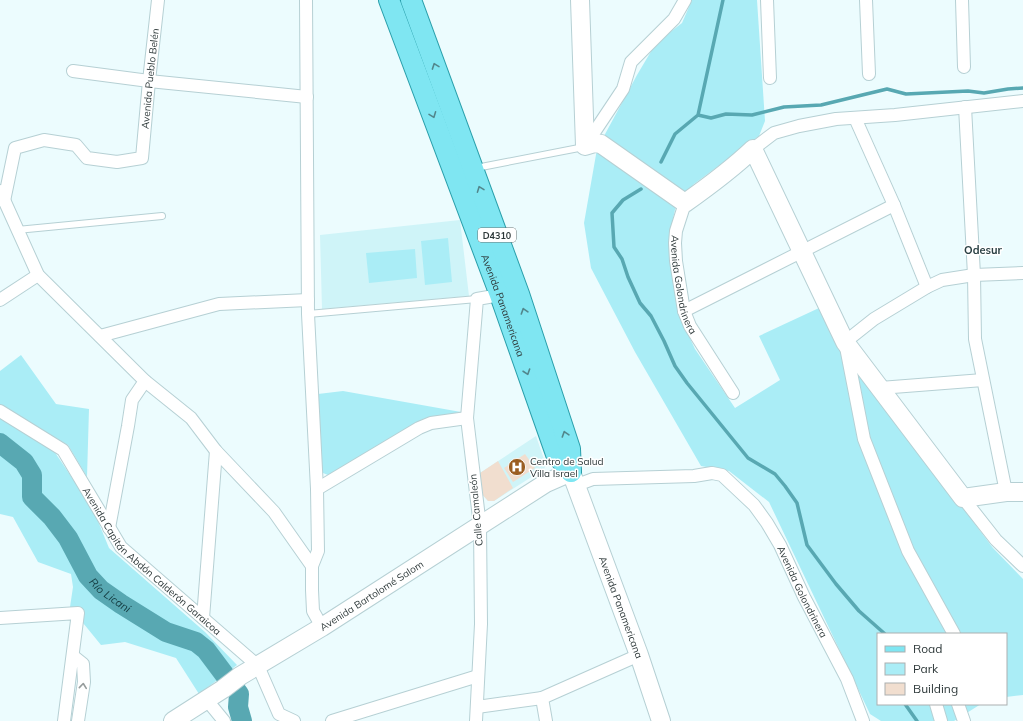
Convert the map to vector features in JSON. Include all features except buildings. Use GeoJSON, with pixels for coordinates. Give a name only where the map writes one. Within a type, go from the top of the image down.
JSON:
{"type":"FeatureCollection","features":[{"type":"Feature","properties":{"kind":"main road","name":"Avenida Panamericana"},"geometry":{"type":"LineString","coordinates":[[389,0],[500,295],[556,454],[574,479]]}},
{"type":"Feature","properties":{"kind":"main road","name":"Avenida Panamericana"},"geometry":{"type":"LineString","coordinates":[[411,0],[519,294],[570,449],[574,479]]}},
{"type":"Feature","properties":{"kind":"street","name":"Avenida Pueblo Belén"},"geometry":{"type":"LineString","coordinates":[[2,196],[15,148],[44,140],[76,145],[87,158],[117,162],[142,158],[158,0]]}},
{"type":"Feature","properties":{"kind":"street"},"geometry":{"type":"LineString","coordinates":[[306,0],[308,314],[317,489],[318,551],[312,566],[313,611],[322,627]]}},
{"type":"Feature","properties":{"kind":"street"},"geometry":{"type":"LineString","coordinates":[[580,0],[585,146]]}},
{"type":"Feature","properties":{"kind":"street"},"geometry":{"type":"LineString","coordinates":[[585,146],[623,89],[632,62],[674,18],[685,0]]}},
{"type":"Feature","properties":{"kind":"street"},"geometry":{"type":"LineString","coordinates":[[767,0],[770,78]]}},
{"type":"Feature","properties":{"kind":"street"},"geometry":{"type":"LineString","coordinates":[[866,0],[868,74]]}},
{"type":"Feature","properties":{"kind":"street"},"geometry":{"type":"LineString","coordinates":[[962,0],[964,67]]}},
{"type":"Feature","properties":{"kind":"street"},"geometry":{"type":"LineString","coordinates":[[72,71],[149,81],[307,97]]}},
{"type":"Feature","properties":{"kind":"street"},"geometry":{"type":"LineString","coordinates":[[585,146],[595,143],[601,144],[685,203],[716,181],[774,133],[799,126],[836,119],[895,115],[1023,101]]}},
{"type":"Feature","properties":{"kind":"street"},"geometry":{"type":"LineString","coordinates":[[963,498],[1015,492],[983,380],[975,339],[974,275],[965,107]]}},
{"type":"Feature","properties":{"kind":"street"},"geometry":{"type":"LineString","coordinates":[[855,118],[894,205],[927,288]]}},
{"type":"Feature","properties":{"kind":"street"},"geometry":{"type":"LineString","coordinates":[[753,149],[845,342],[996,540],[1023,566]]}},
{"type":"Feature","properties":{"kind":"street"},"geometry":{"type":"LineString","coordinates":[[2,196],[38,275],[145,381],[191,418],[216,451],[274,512],[312,566]]}},
{"type":"Feature","properties":{"kind":"street","name":"Avenida Golondrinera"},"geometry":{"type":"LineString","coordinates":[[685,203],[676,231],[675,244],[676,261],[684,311],[690,326],[733,393]]}},
{"type":"Feature","properties":{"kind":"street"},"geometry":{"type":"LineString","coordinates":[[684,311],[802,253],[894,205]]}},
{"type":"Feature","properties":{"kind":"street"},"geometry":{"type":"LineString","coordinates":[[845,342],[874,319],[942,280],[974,275],[1023,272]]}},
{"type":"Feature","properties":{"kind":"street"},"geometry":{"type":"LineString","coordinates":[[0,300],[38,275]]}},
{"type":"Feature","properties":{"kind":"street"},"geometry":{"type":"LineString","coordinates":[[477,299],[500,295]]}},
{"type":"Feature","properties":{"kind":"street","name":"Calle Camaleón"},"geometry":{"type":"LineString","coordinates":[[476,721],[481,624],[480,526],[467,418],[477,299]]}},
{"type":"Feature","properties":{"kind":"street"},"geometry":{"type":"LineString","coordinates":[[100,336],[220,304],[308,300]]}},
{"type":"Feature","properties":{"kind":"street"},"geometry":{"type":"LineString","coordinates":[[845,342],[864,439],[908,550],[953,633]]}},
{"type":"Feature","properties":{"kind":"street"},"geometry":{"type":"LineString","coordinates":[[880,388],[983,380]]}},
{"type":"Feature","properties":{"kind":"street"},"geometry":{"type":"LineString","coordinates":[[109,528],[132,400],[145,381]]}},
{"type":"Feature","properties":{"kind":"street","name":"Avenida Capitán Abdón Calderón Garaicoa"},"geometry":{"type":"LineString","coordinates":[[0,411],[63,450],[121,547],[258,666],[279,714],[294,721]]}},
{"type":"Feature","properties":{"kind":"street"},"geometry":{"type":"LineString","coordinates":[[317,489],[419,428],[431,423],[467,418]]}},
{"type":"Feature","properties":{"kind":"street"},"geometry":{"type":"LineString","coordinates":[[203,618],[216,451]]}},
{"type":"Feature","properties":{"kind":"street","name":"Avenida Golondrinera"},"geometry":{"type":"LineString","coordinates":[[574,479],[694,476],[712,473],[722,475],[754,505],[770,529],[791,568],[804,598],[847,679],[863,721]]}},
{"type":"Feature","properties":{"kind":"street","name":"Avenida Bartolomé Salom"},"geometry":{"type":"LineString","coordinates":[[172,721],[223,689],[240,676],[322,627],[546,483],[574,479]]}},
{"type":"Feature","properties":{"kind":"street","name":"Avenida Panamericana"},"geometry":{"type":"LineString","coordinates":[[574,479],[639,655],[661,721]]}},
{"type":"Feature","properties":{"kind":"street"},"geometry":{"type":"LineString","coordinates":[[0,618],[78,613],[64,721]]}},
{"type":"Feature","properties":{"kind":"street"},"geometry":{"type":"LineString","coordinates":[[477,707],[542,698],[639,655]]}},
{"type":"Feature","properties":{"kind":"street"},"geometry":{"type":"LineString","coordinates":[[73,656],[82,664],[84,682],[78,721]]}},
{"type":"Feature","properties":{"kind":"street"},"geometry":{"type":"LineString","coordinates":[[332,721],[478,676]]}},
{"type":"Feature","properties":{"kind":"street"},"geometry":{"type":"LineString","coordinates":[[542,698],[546,721]]}},
{"type":"Feature","properties":{"kind":"street"},"geometry":{"type":"LineString","coordinates":[[206,699],[224,721]]}},
{"type":"Feature","properties":{"kind":"street"},"geometry":{"type":"LineString","coordinates":[[936,705],[941,721]]}},
{"type":"Feature","properties":{"kind":"street"},"geometry":{"type":"LineString","coordinates":[[958,705],[964,721]]}},
{"type":"Feature","properties":{"kind":"lane"},"geometry":{"type":"LineString","coordinates":[[472,169],[585,146]]}},
{"type":"Feature","properties":{"kind":"lane"},"geometry":{"type":"LineString","coordinates":[[17,230],[162,216]]}},
{"type":"Feature","properties":{"kind":"lane"},"geometry":{"type":"LineString","coordinates":[[308,314],[477,299]]}},
{"type":"Feature","properties":{"kind":"shaded area"},"geometry":{"type":"Polygon","coordinates":[[[460,220],[469,296],[322,309],[320,235],[460,220]]]}},
{"type":"Feature","properties":{"kind":"shaded area","name":"Centro de Salud Villa Israel"},"geometry":{"type":"Polygon","coordinates":[[[536,436],[546,465],[544,469],[494,501],[488,501],[481,493],[480,473],[536,436]]]}},
{"type":"Feature","properties":{"kind":"green space"},"geometry":{"type":"Polygon","coordinates":[[[692,0],[757,0],[765,121],[759,136],[694,184],[676,205],[673,219],[670,252],[679,315],[695,349],[735,408],[780,380],[759,336],[819,308],[944,483],[993,548],[1023,579],[1023,695],[1007,697],[1007,633],[877,633],[877,705],[979,705],[954,721],[881,721],[870,714],[769,502],[729,471],[701,466],[635,352],[591,268],[584,223],[597,149],[656,43],[682,23],[692,0]]]}},
{"type":"Feature","properties":{"kind":"green space"},"geometry":{"type":"Polygon","coordinates":[[[448,238],[452,282],[425,285],[421,241],[448,238]]]}},
{"type":"Feature","properties":{"kind":"green space"},"geometry":{"type":"Polygon","coordinates":[[[415,249],[417,278],[369,283],[366,253],[415,249]]]}},
{"type":"Feature","properties":{"kind":"green space"},"geometry":{"type":"Polygon","coordinates":[[[21,355],[56,404],[89,409],[87,477],[68,445],[0,406],[0,371],[21,355]]]}},
{"type":"Feature","properties":{"kind":"green space"},"geometry":{"type":"Polygon","coordinates":[[[343,391],[461,412],[423,419],[328,475],[323,473],[322,468],[318,394],[343,391]]]}},
{"type":"Feature","properties":{"kind":"green space"},"geometry":{"type":"Polygon","coordinates":[[[0,418],[54,451],[93,509],[109,548],[205,632],[237,665],[199,694],[176,658],[125,642],[101,645],[70,607],[73,587],[71,574],[38,562],[13,517],[0,514],[0,418]]]}},
{"type":"Feature","properties":{"kind":"waterway"},"geometry":{"type":"LineString","coordinates":[[661,162],[675,134],[698,115],[723,0]]}},
{"type":"Feature","properties":{"kind":"waterway"},"geometry":{"type":"LineString","coordinates":[[698,115],[711,118],[726,114],[752,115],[784,107],[821,105],[887,89],[906,94],[968,91],[984,93],[1023,88]]}},
{"type":"Feature","properties":{"kind":"waterway"},"geometry":{"type":"LineString","coordinates":[[641,189],[623,200],[612,213],[614,247],[622,259],[628,277],[640,303],[651,316],[675,366],[687,383],[748,458],[775,474],[785,486],[797,503],[807,545],[836,584],[859,611],[884,633]]}},
{"type":"Feature","properties":{"kind":"waterway","name":"Río Licani"},"geometry":{"type":"LineString","coordinates":[[0,443],[24,462],[32,475],[32,497],[52,517],[68,538],[88,576],[101,590],[121,604],[166,632],[196,642],[206,650],[239,694],[238,707],[242,721]]}},
{"type":"Feature","properties":{"kind":"waterway"},"geometry":{"type":"LineString","coordinates":[[906,705],[917,721]]}},
{"type":"Feature","properties":{"kind":"place","name":"Centro de Salud Villa Israel"},"geometry":{"type":"Point","coordinates":[517,467]}},
{"type":"Feature","properties":{"kind":"district","name":"Odesur"},"geometry":{"type":"Point","coordinates":[983,250]}}]}
